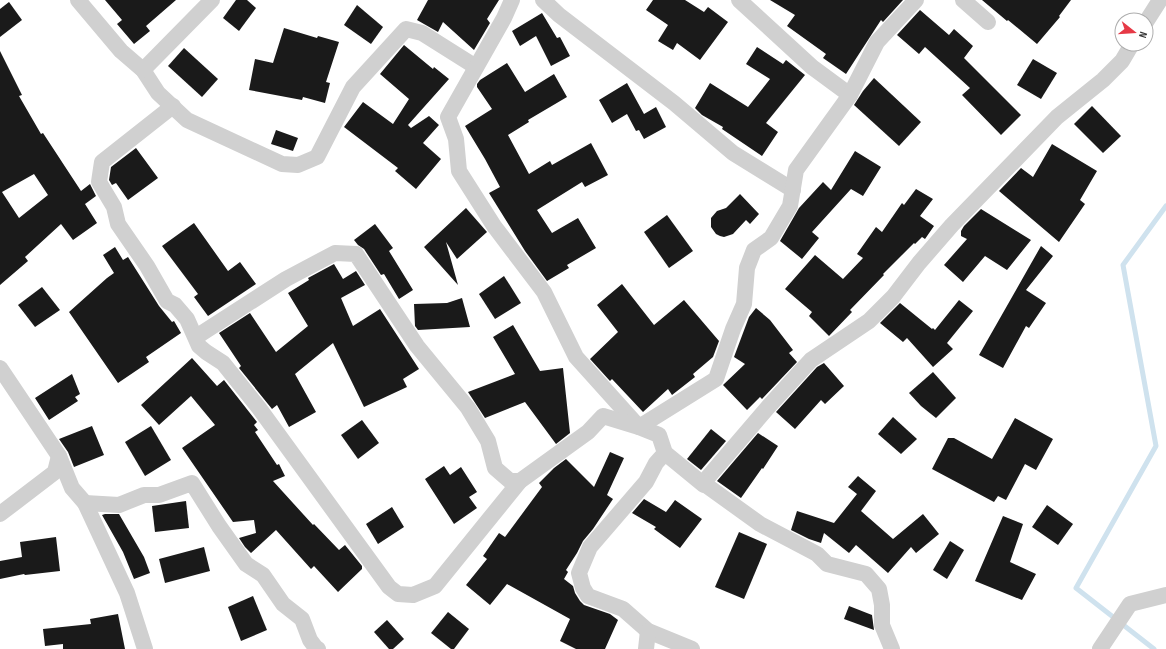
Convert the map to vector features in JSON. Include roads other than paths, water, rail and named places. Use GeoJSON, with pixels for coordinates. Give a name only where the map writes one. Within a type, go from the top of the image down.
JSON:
{"type":"FeatureCollection","features":[{"type":"Feature","properties":{"kind":"street"},"geometry":{"type":"LineString","coordinates":[[78,0],[121,51],[143,70],[158,93],[187,120],[282,164],[298,165],[317,157],[353,87],[406,29],[422,33],[476,67]]}},
{"type":"Feature","properties":{"kind":"street"},"geometry":{"type":"LineString","coordinates":[[143,70],[212,0]]}},
{"type":"Feature","properties":{"kind":"street"},"geometry":{"type":"LineString","coordinates":[[512,0],[504,18],[448,117],[456,139],[459,170],[494,226],[544,292],[576,357],[639,427]]}},
{"type":"Feature","properties":{"kind":"street"},"geometry":{"type":"LineString","coordinates":[[543,0],[559,15],[674,103],[732,153],[793,190]]}},
{"type":"Feature","properties":{"kind":"street"},"geometry":{"type":"LineString","coordinates":[[739,0],[812,67],[850,95]]}},
{"type":"Feature","properties":{"kind":"street"},"geometry":{"type":"LineString","coordinates":[[639,427],[716,379],[733,330],[744,304],[746,268],[754,250],[771,238],[790,206],[796,170],[850,95],[877,42],[916,0]]}},
{"type":"Feature","properties":{"kind":"street"},"geometry":{"type":"LineString","coordinates":[[963,0],[988,22]]}},
{"type":"Feature","properties":{"kind":"street"},"geometry":{"type":"LineString","coordinates":[[1152,12],[1160,0]]}},
{"type":"Feature","properties":{"kind":"street"},"geometry":{"type":"LineString","coordinates":[[703,483],[769,406],[811,360],[868,321],[893,297],[919,263],[952,225],[1057,117],[1103,80],[1122,61],[1127,52]]}},
{"type":"Feature","properties":{"kind":"street"},"geometry":{"type":"LineString","coordinates":[[173,106],[102,162],[99,182],[114,207],[118,224],[147,266],[167,301],[175,305],[187,319],[199,346],[223,363],[250,396],[389,587],[398,594],[413,595],[435,586],[520,481],[588,432],[603,416],[659,435],[665,453],[704,485],[703,483],[760,524],[817,554],[827,564],[866,574],[879,589],[882,605],[882,625],[892,649]]}},
{"type":"Feature","properties":{"kind":"street"},"geometry":{"type":"LineString","coordinates":[[196,337],[286,279],[335,253],[356,254],[417,346],[468,408],[488,441],[495,468],[510,481],[520,481]]}},
{"type":"Feature","properties":{"kind":"street"},"geometry":{"type":"LineString","coordinates":[[0,368],[59,456],[72,488],[85,503],[127,593],[145,649]]}},
{"type":"Feature","properties":{"kind":"street"},"geometry":{"type":"LineString","coordinates":[[665,453],[656,463],[646,482],[590,547],[579,573],[583,588],[588,596],[623,609],[648,631],[692,649]]}},
{"type":"Feature","properties":{"kind":"street"},"geometry":{"type":"LineString","coordinates":[[0,514],[55,472],[59,456]]}},
{"type":"Feature","properties":{"kind":"street"},"geometry":{"type":"LineString","coordinates":[[85,503],[119,505],[144,496],[158,495],[192,483],[219,526],[246,564],[263,575],[283,604],[302,620],[310,640],[318,649]]}},
{"type":"Feature","properties":{"kind":"street"},"geometry":{"type":"LineString","coordinates":[[1100,649],[1130,604],[1166,595]]}},
{"type":"Feature","properties":{"kind":"street"},"geometry":{"type":"LineString","coordinates":[[646,649],[648,631]]}},
{"type":"Feature","properties":{"kind":"waterway"},"geometry":{"type":"LineString","coordinates":[[1154,649],[1076,588],[1156,446],[1123,265],[1166,206]]}}]}
